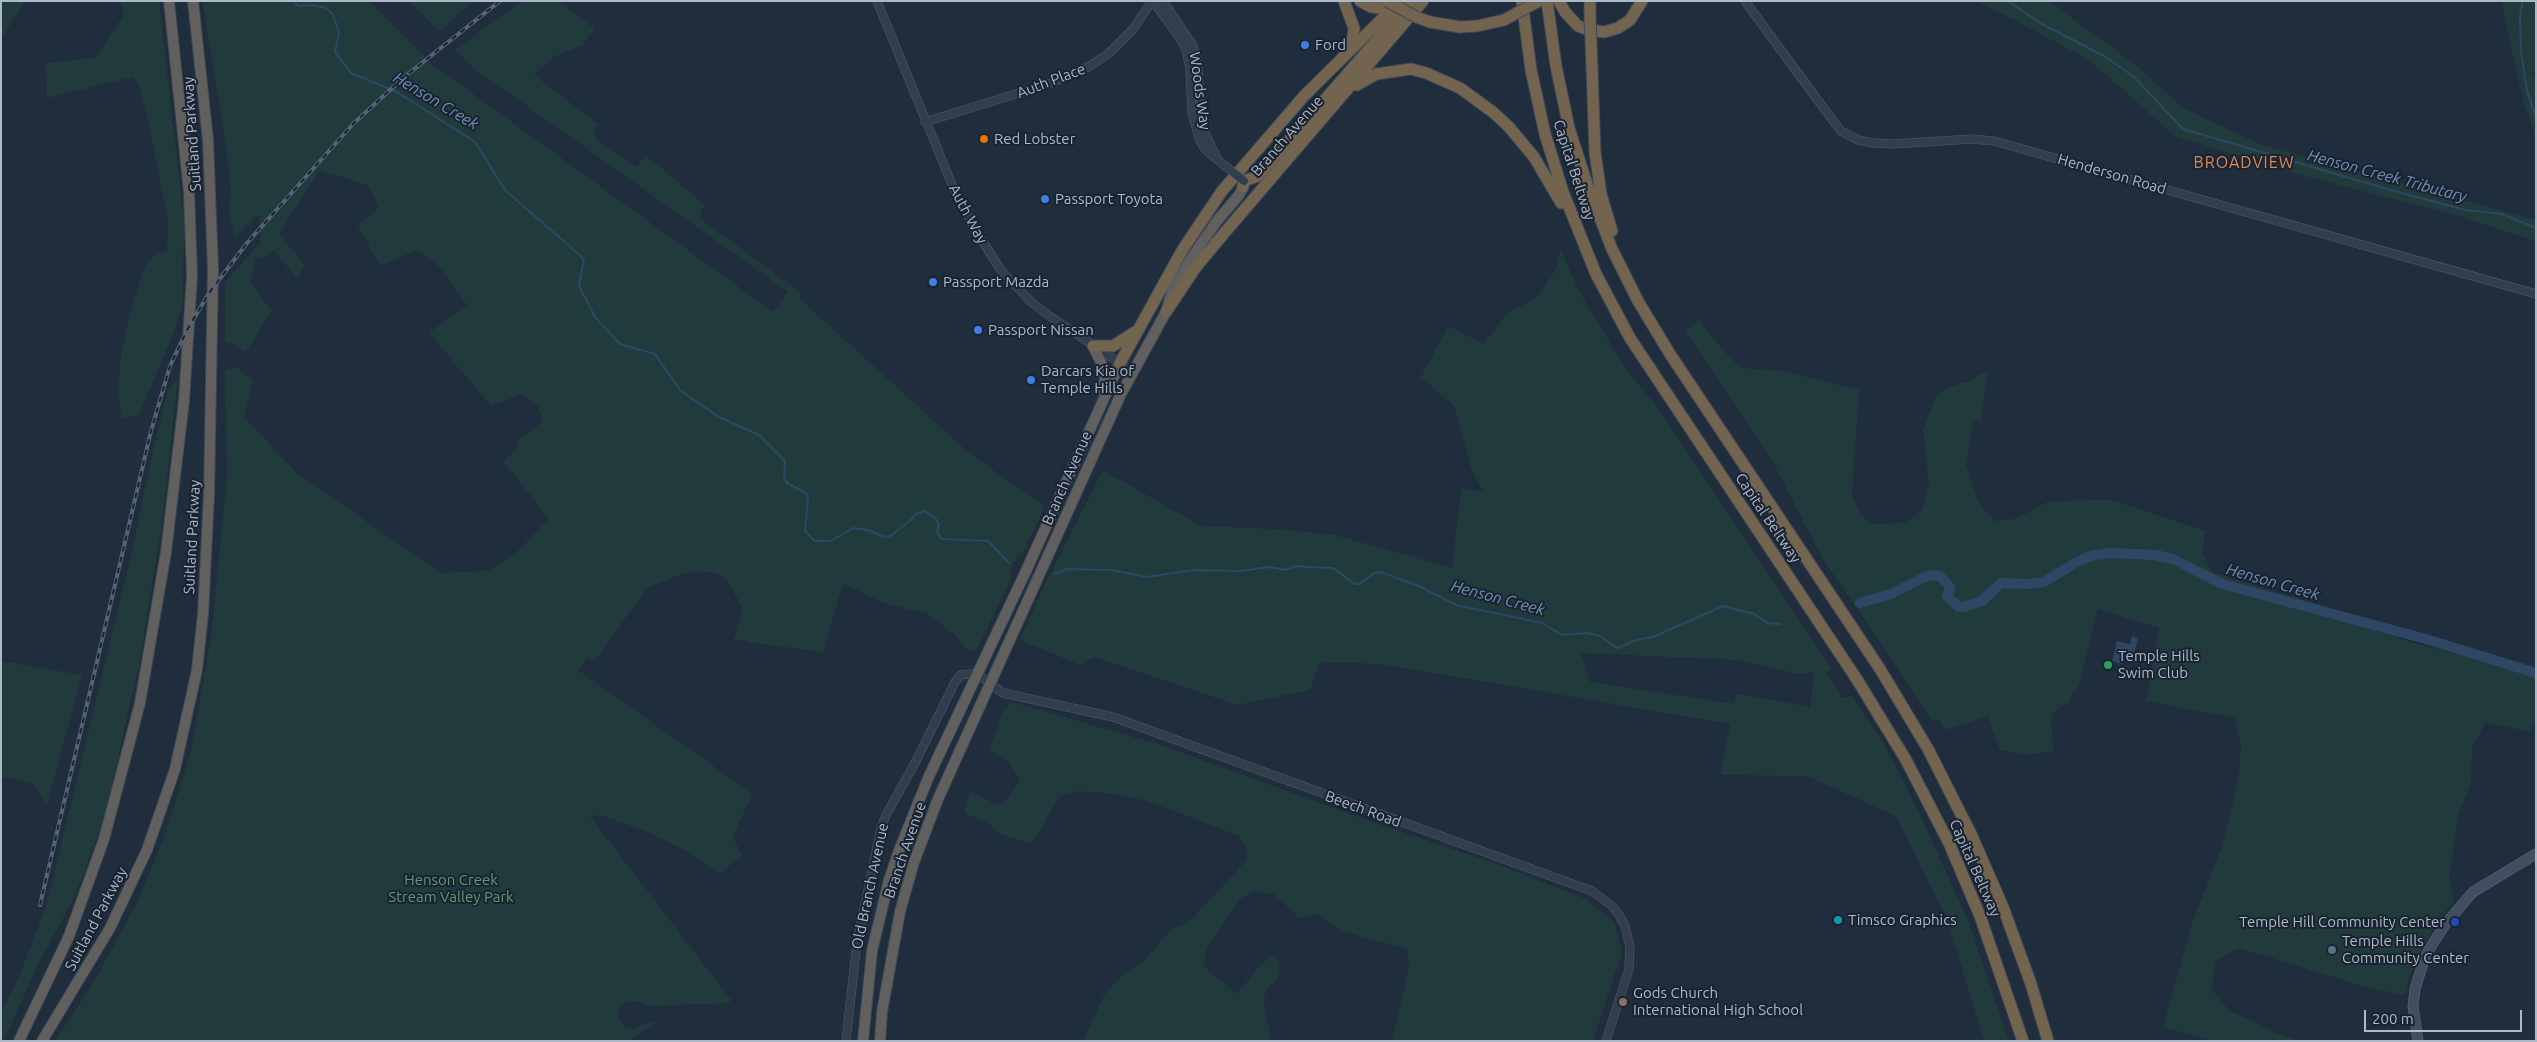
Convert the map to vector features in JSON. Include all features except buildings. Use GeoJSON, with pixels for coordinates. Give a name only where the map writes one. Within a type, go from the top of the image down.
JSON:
{"type":"FeatureCollection","features":[{"type":"Feature","properties":{"kind":"highway","name":"Suitland Parkway"},"geometry":{"type":"LineString","coordinates":[[19,1041],[69,936],[104,839],[137,718],[165,561],[184,401],[192,276],[189,192],[169,1]]}},
{"type":"Feature","properties":{"kind":"highway","name":"Suitland Parkway"},"geometry":{"type":"LineString","coordinates":[[42,1041],[110,928],[147,850],[176,769],[197,670],[204,600],[210,486],[213,262],[208,140],[193,1]]}},
{"type":"Feature","properties":{"kind":"highway"},"geometry":{"type":"LineString","coordinates":[[1344,1],[1354,28],[1353,37],[1345,55]]}},
{"type":"Feature","properties":{"kind":"highway"},"geometry":{"type":"LineString","coordinates":[[1360,1],[1370,7],[1380,8],[1400,1]]}},
{"type":"Feature","properties":{"kind":"highway"},"geometry":{"type":"LineString","coordinates":[[1388,1],[1416,17],[1430,22],[1460,27],[1477,26],[1504,20],[1539,1]]}},
{"type":"Feature","properties":{"kind":"highway","name":"Branch Avenue"},"geometry":{"type":"LineString","coordinates":[[863,1041],[872,951],[889,880],[929,776],[1026,571],[1120,363],[1183,249],[1222,191],[1275,127],[1400,1]]}},
{"type":"Feature","properties":{"kind":"highway"},"geometry":{"type":"LineString","coordinates":[[1166,312],[1176,282],[1217,221],[1239,195],[1244,184],[1258,176],[1411,1]]}},
{"type":"Feature","properties":{"kind":"highway","name":"Branch Avenue"},"geometry":{"type":"LineString","coordinates":[[880,1041],[892,948],[914,862],[938,799],[1132,371],[1166,312],[1196,267],[1278,168],[1330,111],[1423,1]]}},
{"type":"Feature","properties":{"kind":"highway","name":"Capital Beltway"},"geometry":{"type":"LineString","coordinates":[[1522,1],[1531,70],[1554,164],[1576,227],[1596,274],[1630,338],[1858,681],[1906,760],[1949,843],[1977,908],[2023,1041]]}},
{"type":"Feature","properties":{"kind":"highway","name":"Capital Beltway"},"geometry":{"type":"LineString","coordinates":[[1547,1],[1562,96],[1586,184],[1622,270],[1670,354],[1880,669],[1928,749],[1971,834],[2003,907],[2028,976],[2048,1041]]}},
{"type":"Feature","properties":{"kind":"highway"},"geometry":{"type":"LineString","coordinates":[[1559,1],[1565,12],[1578,26],[1604,32],[1618,28],[1630,20],[1642,1]]}},
{"type":"Feature","properties":{"kind":"highway"},"geometry":{"type":"LineString","coordinates":[[1590,1],[1595,152],[1605,210],[1637,291],[1670,354]]}},
{"type":"Feature","properties":{"kind":"highway"},"geometry":{"type":"LineString","coordinates":[[1330,111],[1360,81],[1387,71],[1411,69],[1426,73],[1460,88],[1494,113],[1534,157],[1558,197],[1596,274]]}},
{"type":"Feature","properties":{"kind":"highway"},"geometry":{"type":"LineString","coordinates":[[1103,400],[1105,371],[1092,346],[1113,346],[1138,329]]}},
{"type":"Feature","properties":{"kind":"main road"},"geometry":{"type":"LineString","coordinates":[[2418,1041],[2413,1006],[2415,989],[2425,957],[2435,940],[2447,922],[2473,892],[2536,854]]}},
{"type":"Feature","properties":{"kind":"street","name":"Auth Way"},"geometry":{"type":"LineString","coordinates":[[877,1],[905,67],[925,122],[963,207],[1000,268],[1031,302],[1092,346],[1132,371]]}},
{"type":"Feature","properties":{"kind":"street","name":"Auth Place"},"geometry":{"type":"LineString","coordinates":[[925,122],[1051,83],[1090,66],[1108,54],[1133,29],[1152,1]]}},
{"type":"Feature","properties":{"kind":"street","name":"Woods Way"},"geometry":{"type":"LineString","coordinates":[[1152,1],[1178,35],[1186,50],[1190,68],[1192,114],[1196,130],[1206,150],[1244,184]]}},
{"type":"Feature","properties":{"kind":"street","name":"Woods Way"},"geometry":{"type":"LineString","coordinates":[[1163,1],[1192,44],[1197,58],[1202,122],[1217,158]]}},
{"type":"Feature","properties":{"kind":"street","name":"Henderson Road"},"geometry":{"type":"LineString","coordinates":[[1746,1],[1829,116],[1842,131],[1858,140],[1880,144],[1971,139],[1994,141],[2536,294]]}},
{"type":"Feature","properties":{"kind":"street","name":"Beech Road"},"geometry":{"type":"LineString","coordinates":[[977,674],[1003,693],[1024,699],[1067,705],[1131,723],[1592,891],[1611,905],[1619,915],[1625,926],[1630,947],[1629,969],[1606,1041]]}},
{"type":"Feature","properties":{"kind":"street","name":"Old Branch Avenue"},"geometry":{"type":"LineString","coordinates":[[846,1041],[857,942],[875,851],[886,815],[916,763],[955,682],[960,675],[977,674]]}},
{"type":"Feature","properties":{"kind":"green space"},"geometry":{"type":"Polygon","coordinates":[[[1,1],[29,1],[24,3],[1,39],[1,1]]]}},
{"type":"Feature","properties":{"kind":"green space"},"geometry":{"type":"Polygon","coordinates":[[[121,1],[159,1],[184,222],[183,302],[175,329],[139,415],[122,418],[118,392],[121,355],[132,305],[145,266],[155,255],[167,250],[168,221],[151,134],[139,85],[133,77],[47,98],[46,63],[95,58],[124,14],[121,1]]]}},
{"type":"Feature","properties":{"kind":"green space","name":"Henson Creek Stream Valley Park"},"geometry":{"type":"Polygon","coordinates":[[[202,1],[369,1],[432,64],[773,312],[788,292],[474,68],[455,50],[522,1],[559,1],[595,29],[582,45],[553,57],[534,75],[598,124],[593,133],[599,142],[636,167],[645,156],[665,171],[704,205],[699,218],[802,293],[799,298],[969,453],[1045,507],[1022,554],[1019,554],[1009,574],[1012,576],[978,648],[974,652],[967,650],[955,635],[928,614],[883,603],[843,583],[823,652],[746,642],[746,640],[734,640],[743,608],[725,578],[713,572],[684,573],[647,588],[594,662],[587,657],[578,670],[754,795],[750,798],[733,838],[742,855],[720,874],[687,851],[646,831],[603,816],[589,815],[732,1001],[729,1001],[730,1003],[647,1006],[637,1001],[629,1001],[621,1005],[618,1014],[620,1021],[625,1027],[634,1029],[645,1023],[656,1022],[630,1041],[55,1041],[92,985],[136,905],[164,837],[191,751],[211,637],[227,478],[225,370],[236,367],[253,380],[244,417],[298,474],[441,573],[488,571],[519,550],[549,519],[504,462],[516,448],[518,441],[543,421],[538,406],[523,394],[491,406],[429,333],[467,305],[434,260],[415,251],[380,266],[358,226],[379,207],[369,186],[320,170],[279,234],[305,265],[297,279],[274,250],[260,260],[259,256],[255,261],[251,283],[272,311],[246,352],[234,344],[225,342],[225,282],[260,243],[259,214],[235,238],[229,213],[231,186],[223,126],[202,1]]]}},
{"type":"Feature","properties":{"kind":"green space"},"geometry":{"type":"Polygon","coordinates":[[[408,1],[473,1],[440,31],[408,1]]]}},
{"type":"Feature","properties":{"kind":"green space"},"geometry":{"type":"Polygon","coordinates":[[[1975,1],[2049,1],[2137,66],[2183,108],[2259,144],[2536,220],[2536,241],[2455,215],[2297,174],[2175,136],[2089,60],[2015,20],[1975,1]]]}},
{"type":"Feature","properties":{"kind":"green space"},"geometry":{"type":"Polygon","coordinates":[[[2501,1],[2536,1],[2536,69],[2532,72],[2536,82],[2536,136],[2524,105],[2501,1]]]}},
{"type":"Feature","properties":{"kind":"green space"},"geometry":{"type":"Polygon","coordinates":[[[1560,249],[1579,291],[1625,368],[1653,402],[1832,670],[1825,672],[1842,698],[1851,696],[1882,740],[1913,800],[1967,918],[2009,1041],[1984,1041],[1947,919],[1896,816],[1807,776],[1720,775],[1730,724],[1382,664],[1320,662],[1310,690],[1237,705],[1095,657],[1080,665],[1020,640],[1046,582],[1103,470],[1201,526],[1274,529],[1335,535],[1452,568],[1461,489],[1484,492],[1472,471],[1454,406],[1421,377],[1448,326],[1484,344],[1507,313],[1537,298],[1556,269],[1560,249]],[[1581,653],[1590,682],[1734,704],[1737,694],[1810,707],[1814,672],[1798,674],[1738,660],[1581,653]]]}},
{"type":"Feature","properties":{"kind":"green space"},"geometry":{"type":"Polygon","coordinates":[[[1700,320],[1721,348],[1741,368],[1783,371],[1859,390],[1852,495],[1860,515],[1873,524],[1906,523],[1922,510],[1929,484],[1923,430],[1935,398],[1949,387],[1971,382],[1980,373],[1988,374],[1982,421],[1973,420],[1966,464],[1978,501],[1994,521],[2015,519],[2049,501],[2111,500],[2205,531],[2203,553],[2211,572],[2398,629],[2396,638],[2536,675],[2536,715],[2530,732],[2486,722],[2472,748],[2471,783],[2458,815],[2449,879],[2454,901],[2435,924],[2409,977],[2405,995],[2369,988],[2239,948],[2216,960],[2211,989],[2229,1010],[2274,1032],[2298,1041],[2215,1041],[2163,1027],[2193,921],[2222,846],[2233,803],[2239,775],[2241,745],[2235,718],[2146,701],[2159,628],[2098,609],[2079,686],[2072,694],[2068,705],[2060,706],[2051,715],[2053,751],[2025,755],[2000,750],[1988,716],[1945,730],[1939,719],[1932,722],[1899,669],[1822,558],[1774,464],[1685,330],[1700,320]]]}},
{"type":"Feature","properties":{"kind":"green space"},"geometry":{"type":"Polygon","coordinates":[[[178,378],[162,524],[139,664],[104,820],[74,898],[38,964],[7,1034],[1,1041],[1,1012],[16,984],[46,907],[134,543],[153,449],[168,391],[178,378]]]}},
{"type":"Feature","properties":{"kind":"green space"},"geometry":{"type":"Polygon","coordinates":[[[1,661],[82,675],[47,804],[33,783],[1,777],[1,661]]]}},
{"type":"Feature","properties":{"kind":"green space"},"geometry":{"type":"Polygon","coordinates":[[[1015,703],[1158,744],[1364,819],[1494,863],[1586,899],[1614,922],[1622,952],[1593,1041],[1392,1041],[1409,968],[1407,949],[1345,932],[1316,914],[1299,918],[1274,894],[1254,892],[1241,898],[1228,915],[1206,951],[1204,967],[1237,994],[1258,968],[1272,955],[1277,958],[1280,965],[1278,978],[1267,989],[1263,1000],[1270,1034],[1269,1041],[1083,1041],[1104,995],[1124,973],[1144,961],[1172,929],[1189,922],[1247,860],[1246,846],[1239,836],[1193,818],[1143,800],[1107,793],[1077,791],[1060,796],[1031,844],[1000,834],[987,822],[964,813],[970,790],[995,804],[1002,805],[1020,780],[1009,762],[989,750],[1002,713],[1008,705],[1015,703]]]}},
{"type":"Feature","properties":{"kind":"water"},"geometry":{"type":"Polygon","coordinates":[[[2132,636],[2138,638],[2133,658],[2124,655],[2122,664],[2112,661],[2117,641],[2130,644],[2132,636]]]}},
{"type":"Feature","properties":{"kind":"waterway","name":"Henson Creek"},"geometry":{"type":"LineString","coordinates":[[294,1],[298,6],[312,5],[326,8],[333,15],[339,32],[335,52],[351,73],[397,92],[475,142],[505,190],[584,259],[579,286],[595,317],[620,344],[655,354],[680,390],[717,416],[759,435],[785,461],[784,477],[787,483],[806,493],[808,500],[805,531],[815,541],[831,541],[853,528],[868,530],[884,537],[890,536],[912,519],[915,514],[925,511],[936,519],[939,524],[937,532],[942,539],[988,541],[1009,563]]}},
{"type":"Feature","properties":{"kind":"waterway","name":"Henson Creek Tributary"},"geometry":{"type":"LineString","coordinates":[[2008,1],[2040,23],[2104,56],[2133,76],[2183,129],[2465,210],[2502,214],[2536,228]]}},
{"type":"Feature","properties":{"kind":"waterway"},"geometry":{"type":"LineString","coordinates":[[2523,1],[2520,16],[2521,52],[2527,91],[2536,117]]}},
{"type":"Feature","properties":{"kind":"waterway","name":"Henson Creek"},"geometry":{"type":"LineString","coordinates":[[1860,603],[1891,594],[1927,576],[1934,575],[1939,576],[1947,583],[1950,589],[1947,596],[1959,607],[1964,607],[1982,601],[2001,583],[2030,584],[2044,582],[2090,556],[2110,553],[2155,555],[2173,559],[2222,584],[2426,639],[2536,673]]}},
{"type":"Feature","properties":{"kind":"waterway","name":"Henson Creek"},"geometry":{"type":"LineString","coordinates":[[1054,574],[1067,569],[1111,570],[1147,577],[1194,570],[1241,571],[1269,567],[1286,570],[1296,566],[1333,568],[1355,584],[1360,584],[1374,573],[1381,572],[1419,586],[1456,605],[1542,623],[1562,635],[1587,633],[1601,636],[1618,648],[1636,640],[1653,637],[1723,606],[1754,614],[1767,623],[1780,624]]}},
{"type":"Feature","properties":{"kind":"railway"},"geometry":{"type":"LineString","coordinates":[[40,905],[151,431],[170,366],[187,330],[209,293],[247,243],[353,124],[403,78],[500,1]]}},
{"type":"Feature","properties":{"kind":"place","name":"Ford"},"geometry":{"type":"Point","coordinates":[1305,45]}},
{"type":"Feature","properties":{"kind":"place","name":"Red Lobster"},"geometry":{"type":"Point","coordinates":[984,139]}},
{"type":"Feature","properties":{"kind":"place","name":"Passport Toyota"},"geometry":{"type":"Point","coordinates":[1045,199]}},
{"type":"Feature","properties":{"kind":"place","name":"Passport Mazda"},"geometry":{"type":"Point","coordinates":[933,282]}},
{"type":"Feature","properties":{"kind":"place","name":"Passport Nissan"},"geometry":{"type":"Point","coordinates":[978,330]}},
{"type":"Feature","properties":{"kind":"place","name":"Darcars Kia of Temple Hills"},"geometry":{"type":"Point","coordinates":[1031,380]}},
{"type":"Feature","properties":{"kind":"place","name":"Temple Hills Swim Club"},"geometry":{"type":"Point","coordinates":[2108,665]}},
{"type":"Feature","properties":{"kind":"place","name":"Timsco Graphics"},"geometry":{"type":"Point","coordinates":[1838,920]}},
{"type":"Feature","properties":{"kind":"place","name":"Temple Hill Community Center"},"geometry":{"type":"Point","coordinates":[2455,922]}},
{"type":"Feature","properties":{"kind":"place","name":"Temple Hills Community Center"},"geometry":{"type":"Point","coordinates":[2332,950]}},
{"type":"Feature","properties":{"kind":"place","name":"Gods Church International High School"},"geometry":{"type":"Point","coordinates":[1623,1002]}},
{"type":"Feature","properties":{"kind":"district","name":"BROADVIEW"},"geometry":{"type":"Point","coordinates":[2244,163]}}]}
